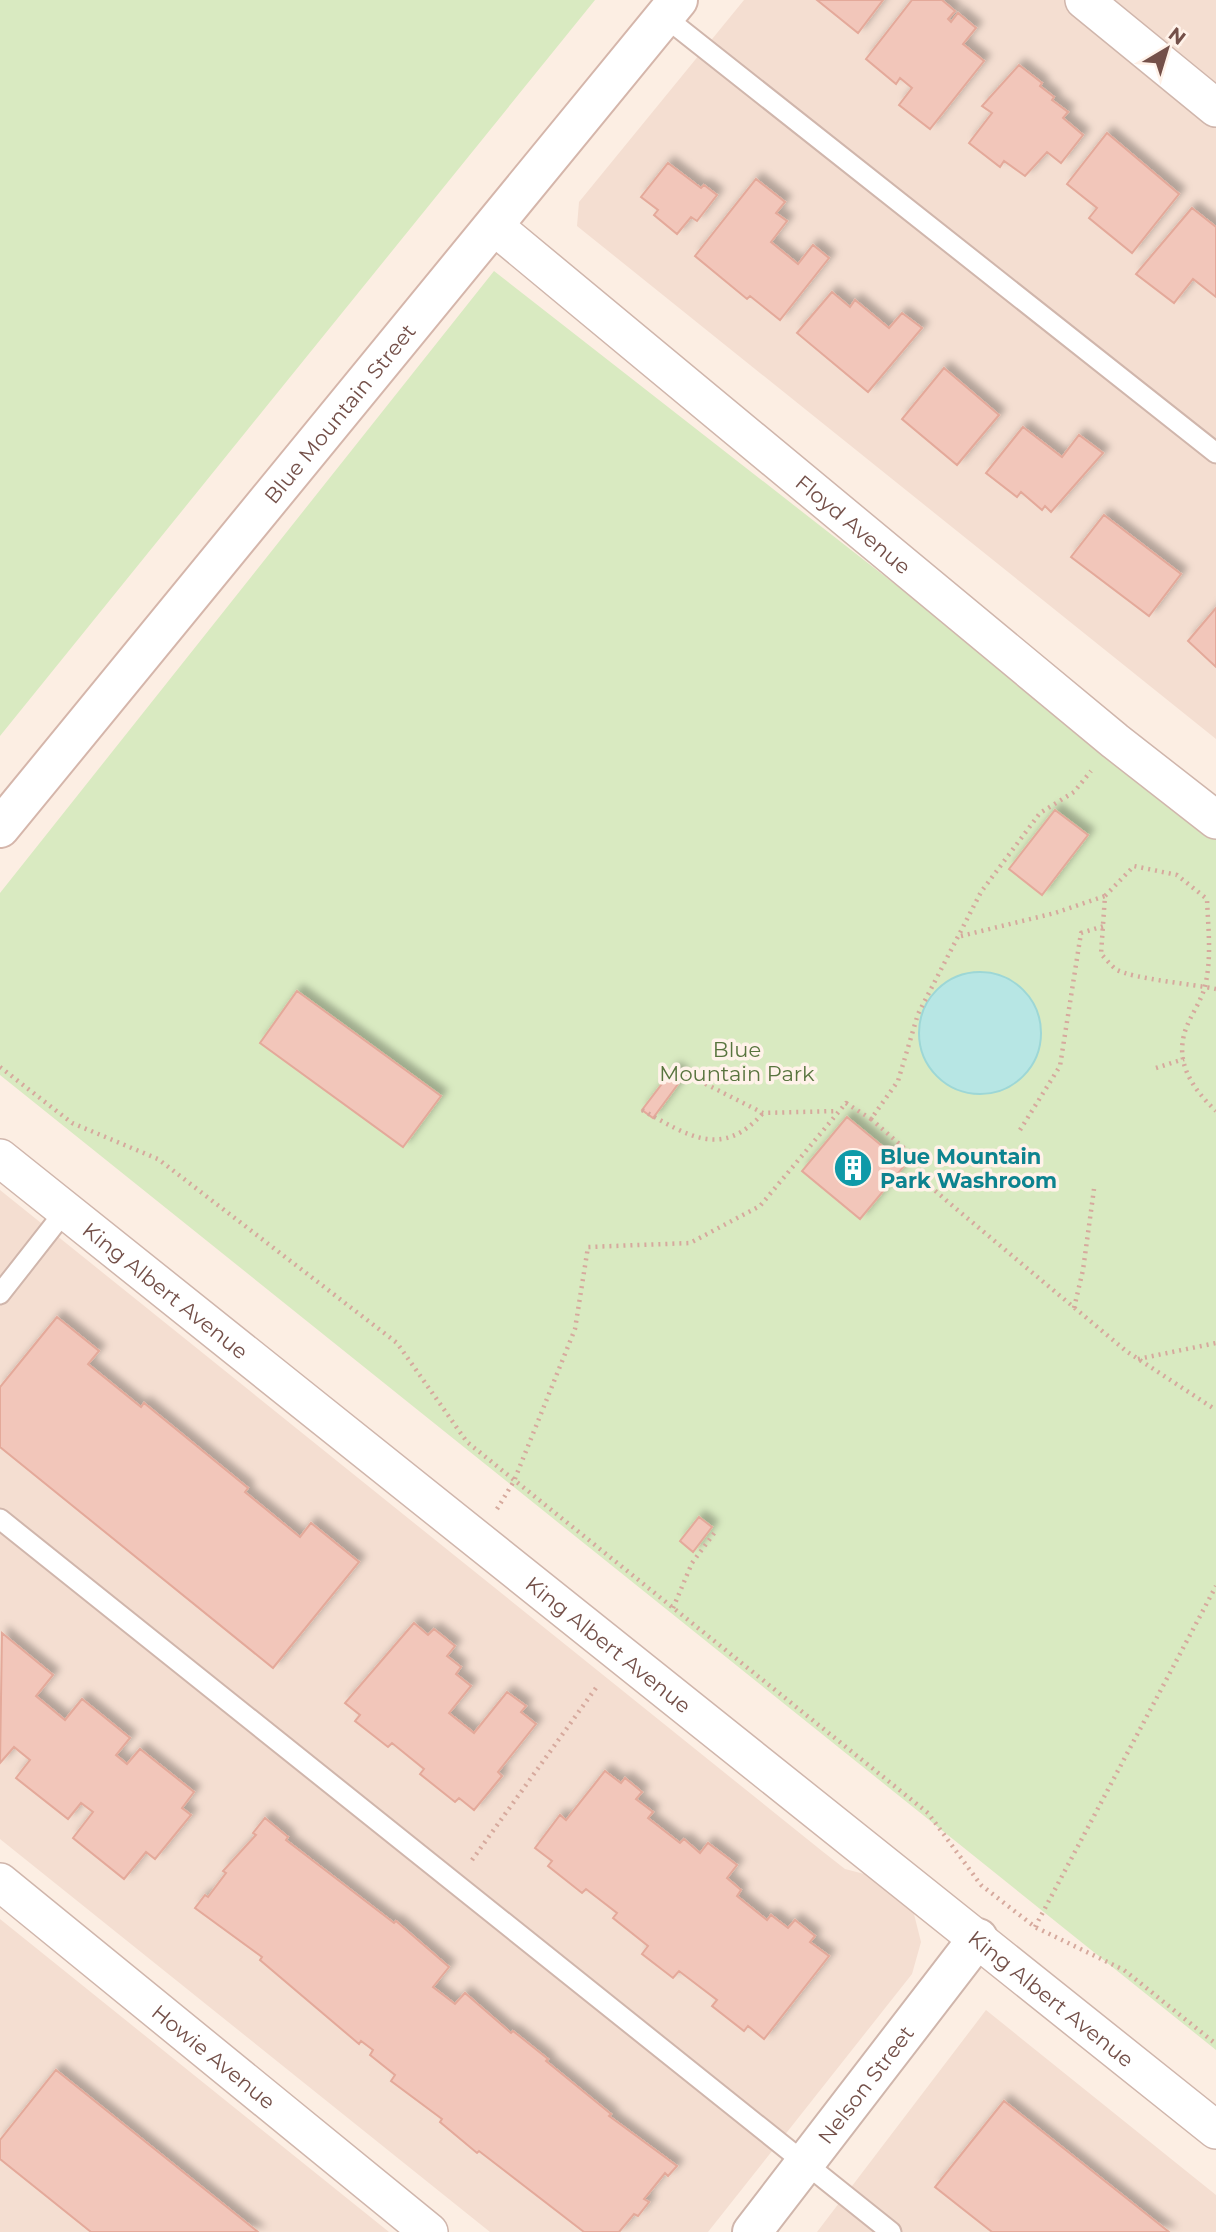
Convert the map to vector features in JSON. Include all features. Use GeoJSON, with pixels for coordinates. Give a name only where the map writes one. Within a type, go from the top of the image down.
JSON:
{"type":"FeatureCollection","features":[{"type":"Feature","properties":{"kind":"main road","name":"Blue Mountain Street"},"geometry":{"type":"LineString","coordinates":[[0,828],[672,8]]}},
{"type":"Feature","properties":{"kind":"main road","name":"Nelson Street"},"geometry":{"type":"LineString","coordinates":[[751,2232],[978,1938]]}},
{"type":"Feature","properties":{"kind":"street"},"geometry":{"type":"LineString","coordinates":[[1084,0],[1216,108]]}},
{"type":"Feature","properties":{"kind":"street","name":"Floyd Avenue"},"geometry":{"type":"LineString","coordinates":[[494,226],[1115,741],[1216,820]]}},
{"type":"Feature","properties":{"kind":"street","name":"King Albert Avenue"},"geometry":{"type":"LineString","coordinates":[[0,1158],[1216,2130]]}},
{"type":"Feature","properties":{"kind":"street","name":"Howie Avenue"},"geometry":{"type":"LineString","coordinates":[[0,1882],[429,2232]]}},
{"type":"Feature","properties":{"kind":"lane"},"geometry":{"type":"LineString","coordinates":[[672,8],[1216,453]]}},
{"type":"Feature","properties":{"kind":"lane"},"geometry":{"type":"LineString","coordinates":[[0,1294],[65,1211]]}},
{"type":"Feature","properties":{"kind":"lane"},"geometry":{"type":"LineString","coordinates":[[0,1519],[891,2232]]}},
{"type":"Feature","properties":{"kind":"path"},"geometry":{"type":"LineString","coordinates":[[871,1119],[898,1081],[918,1014],[981,892],[1040,813],[1074,792],[1115,741]]}},
{"type":"Feature","properties":{"kind":"path"},"geometry":{"type":"LineString","coordinates":[[960,936],[1055,913],[1105,896],[1134,866],[1177,875],[1207,899],[1209,951],[1205,987],[1183,1036],[1185,1071],[1199,1095],[1216,1111]]}},
{"type":"Feature","properties":{"kind":"path"},"geometry":{"type":"LineString","coordinates":[[1105,896],[1101,954],[1116,969],[1216,989]]}},
{"type":"Feature","properties":{"kind":"path"},"geometry":{"type":"LineString","coordinates":[[1020,1130],[1060,1066],[1082,933],[1104,926]]}},
{"type":"Feature","properties":{"kind":"path"},"geometry":{"type":"LineString","coordinates":[[1156,1068],[1184,1059]]}},
{"type":"Feature","properties":{"kind":"path"},"geometry":{"type":"LineString","coordinates":[[0,1067],[72,1123],[158,1159],[397,1343],[467,1442],[928,1813],[981,1885],[1035,1927],[1124,1970],[1216,2044]]}},
{"type":"Feature","properties":{"kind":"path"},"geometry":{"type":"LineString","coordinates":[[674,1068],[763,1112],[839,1111]]}},
{"type":"Feature","properties":{"kind":"path"},"geometry":{"type":"LineString","coordinates":[[479,1540],[514,1481],[575,1329],[588,1247],[690,1243],[760,1206],[846,1103],[871,1119],[913,1156],[925,1182],[1074,1308],[1137,1359],[1216,1410]]}},
{"type":"Feature","properties":{"kind":"path"},"geometry":{"type":"LineString","coordinates":[[642,1110],[687,1136],[721,1142],[752,1125],[763,1112]]}},
{"type":"Feature","properties":{"kind":"path"},"geometry":{"type":"LineString","coordinates":[[1074,1308],[1083,1270],[1094,1189]]}},
{"type":"Feature","properties":{"kind":"path"},"geometry":{"type":"LineString","coordinates":[[1137,1359],[1216,1343]]}},
{"type":"Feature","properties":{"kind":"path"},"geometry":{"type":"LineString","coordinates":[[673,1608],[692,1563],[715,1532]]}},
{"type":"Feature","properties":{"kind":"path"},"geometry":{"type":"LineString","coordinates":[[1035,1927],[1216,1586]]}},
{"type":"Feature","properties":{"kind":"path"},"geometry":{"type":"LineString","coordinates":[[483,1844],[601,1680]]}},
{"type":"Feature","properties":{"kind":"shaded area"},"geometry":{"type":"Polygon","coordinates":[[[744,0],[1216,0],[1216,739],[577,226],[579,202],[744,0]]]}},
{"type":"Feature","properties":{"kind":"shaded area"},"geometry":{"type":"Polygon","coordinates":[[[0,1190],[822,1851],[845,1869],[872,1876],[914,1914],[921,1942],[912,1974],[708,2232],[490,2232],[0,1839],[0,1190]]]}},
{"type":"Feature","properties":{"kind":"shaded area"},"geometry":{"type":"Polygon","coordinates":[[[0,1919],[389,2232],[0,2232],[0,1919]]]}},
{"type":"Feature","properties":{"kind":"shaded area"},"geometry":{"type":"Polygon","coordinates":[[[986,2010],[1216,2195],[1216,2232],[817,2232],[986,2010]]]}},
{"type":"Feature","properties":{"kind":"green space"},"geometry":{"type":"Polygon","coordinates":[[[0,0],[595,0],[0,736],[0,0]]]}},
{"type":"Feature","properties":{"kind":"green space","name":"Blue Mountain Park"},"geometry":{"type":"Polygon","coordinates":[[[494,271],[1216,835],[1216,2050],[0,1075],[0,893],[494,271]]]}},
{"type":"Feature","properties":{"kind":"water"},"geometry":{"type":"Polygon","coordinates":[[[980,972],[1003,977],[1023,990],[1036,1010],[1041,1033],[1036,1056],[1023,1076],[1003,1089],[980,1094],[957,1089],[937,1076],[924,1056],[919,1033],[924,1010],[937,990],[957,977],[980,972]]]}},
{"type":"Feature","properties":{"kind":"building"},"geometry":{"type":"Polygon","coordinates":[[[817,0],[883,0],[858,33],[817,0]]]}},
{"type":"Feature","properties":{"kind":"building"},"geometry":{"type":"Polygon","coordinates":[[[912,0],[942,0],[955,11],[948,19],[951,22],[958,13],[976,28],[963,44],[984,61],[930,129],[899,105],[912,88],[900,78],[896,84],[866,59],[912,0]]]}},
{"type":"Feature","properties":{"kind":"building"},"geometry":{"type":"Polygon","coordinates":[[[1019,65],[1042,83],[1040,86],[1054,97],[1052,100],[1068,112],[1063,118],[1083,135],[1061,163],[1047,152],[1025,176],[1004,161],[1000,167],[969,143],[992,113],[982,106],[1019,65]]]}},
{"type":"Feature","properties":{"kind":"building"},"geometry":{"type":"Polygon","coordinates":[[[1107,133],[1179,194],[1132,253],[1089,218],[1097,208],[1067,184],[1107,133]]]}},
{"type":"Feature","properties":{"kind":"building"},"geometry":{"type":"Polygon","coordinates":[[[668,163],[701,188],[704,185],[717,195],[697,221],[691,217],[677,234],[654,215],[658,210],[641,197],[668,163]]]}},
{"type":"Feature","properties":{"kind":"building"},"geometry":{"type":"Polygon","coordinates":[[[756,179],[785,202],[776,213],[787,221],[771,242],[798,264],[813,245],[829,258],[780,320],[750,296],[747,299],[695,256],[756,179]]]}},
{"type":"Feature","properties":{"kind":"building"},"geometry":{"type":"Polygon","coordinates":[[[1192,208],[1216,227],[1216,297],[1193,279],[1174,303],[1136,274],[1192,208]]]}},
{"type":"Feature","properties":{"kind":"building"},"geometry":{"type":"Polygon","coordinates":[[[832,292],[850,307],[855,300],[889,328],[902,313],[922,328],[868,392],[797,333],[832,292]]]}},
{"type":"Feature","properties":{"kind":"building"},"geometry":{"type":"Polygon","coordinates":[[[944,368],[999,415],[957,465],[902,419],[944,368]]]}},
{"type":"Feature","properties":{"kind":"building"},"geometry":{"type":"Polygon","coordinates":[[[1023,427],[1062,457],[1079,435],[1103,453],[1051,512],[1045,506],[1042,510],[1021,492],[1017,497],[986,473],[1023,427]]]}},
{"type":"Feature","properties":{"kind":"building"},"geometry":{"type":"Polygon","coordinates":[[[1104,515],[1181,574],[1149,616],[1071,557],[1104,515]]]}},
{"type":"Feature","properties":{"kind":"building"},"geometry":{"type":"Polygon","coordinates":[[[1216,608],[1216,667],[1188,641],[1216,608]]]}},
{"type":"Feature","properties":{"kind":"building"},"geometry":{"type":"Polygon","coordinates":[[[1055,810],[1088,835],[1042,895],[1009,869],[1055,810]]]}},
{"type":"Feature","properties":{"kind":"building"},"geometry":{"type":"Polygon","coordinates":[[[297,991],[441,1096],[403,1147],[260,1043],[297,991]]]}},
{"type":"Feature","properties":{"kind":"building"},"geometry":{"type":"Polygon","coordinates":[[[674,1068],[684,1076],[653,1118],[642,1110],[674,1068]]]}},
{"type":"Feature","properties":{"kind":"building","name":"Blue Mountain Park Washroom"},"geometry":{"type":"Polygon","coordinates":[[[847,1117],[905,1165],[860,1219],[802,1171],[847,1117]]]}},
{"type":"Feature","properties":{"kind":"building"},"geometry":{"type":"Polygon","coordinates":[[[57,1317],[99,1351],[88,1364],[141,1407],[144,1403],[248,1488],[245,1492],[300,1537],[311,1523],[359,1562],[273,1668],[0,1447],[0,1387],[57,1317]]]}},
{"type":"Feature","properties":{"kind":"building"},"geometry":{"type":"Polygon","coordinates":[[[699,1517],[712,1527],[693,1552],[680,1541],[699,1517]]]}},
{"type":"Feature","properties":{"kind":"building"},"geometry":{"type":"Polygon","coordinates":[[[414,1623],[428,1635],[434,1629],[455,1646],[447,1656],[461,1667],[456,1674],[471,1686],[449,1713],[474,1733],[507,1692],[526,1706],[521,1712],[536,1724],[498,1772],[502,1776],[474,1810],[459,1798],[455,1802],[420,1774],[424,1769],[392,1743],[388,1747],[355,1721],[360,1715],[345,1703],[414,1623]]]}},
{"type":"Feature","properties":{"kind":"building"},"geometry":{"type":"Polygon","coordinates":[[[2,1633],[53,1675],[36,1696],[65,1720],[82,1699],[130,1738],[116,1755],[127,1764],[140,1749],[194,1792],[182,1808],[191,1815],[155,1859],[146,1852],[124,1879],[73,1838],[93,1812],[81,1803],[68,1819],[16,1778],[30,1760],[14,1747],[0,1763],[2,1633]]]}},
{"type":"Feature","properties":{"kind":"building"},"geometry":{"type":"Polygon","coordinates":[[[605,1771],[621,1783],[625,1778],[642,1792],[636,1799],[653,1812],[648,1818],[680,1843],[684,1839],[700,1853],[708,1843],[737,1865],[727,1878],[741,1890],[737,1896],[767,1920],[771,1915],[788,1928],[795,1920],[815,1936],[810,1942],[829,1956],[764,2039],[748,2026],[744,2031],[712,2006],[717,2000],[679,1971],[673,1978],[642,1954],[648,1946],[613,1918],[617,1913],[586,1889],[582,1893],[548,1866],[552,1861],[535,1848],[560,1815],[566,1820],[605,1771]]]}},
{"type":"Feature","properties":{"kind":"building"},"geometry":{"type":"Polygon","coordinates":[[[265,1818],[288,1837],[286,1840],[394,1923],[396,1921],[449,1967],[433,1987],[455,2004],[465,1993],[511,2033],[513,2031],[548,2059],[546,2061],[611,2114],[609,2116],[677,2166],[668,2176],[665,2173],[644,2199],[649,2202],[638,2216],[634,2214],[619,2232],[584,2232],[479,2151],[477,2153],[440,2122],[442,2119],[391,2081],[395,2075],[370,2055],[373,2050],[361,2041],[359,2044],[260,1960],[262,1957],[195,1908],[205,1895],[208,1897],[226,1873],[223,1871],[256,1835],[253,1833],[265,1818]]]}},
{"type":"Feature","properties":{"kind":"building"},"geometry":{"type":"Polygon","coordinates":[[[56,2070],[258,2232],[91,2232],[0,2159],[0,2140],[56,2070]]]}},
{"type":"Feature","properties":{"kind":"building"},"geometry":{"type":"Polygon","coordinates":[[[1004,2101],[1169,2232],[992,2232],[935,2187],[1004,2101]]]}},
{"type":"Feature","properties":{"kind":"place","name":"Blue Mountain Park Washroom"},"geometry":{"type":"Point","coordinates":[853,1168]}}]}
